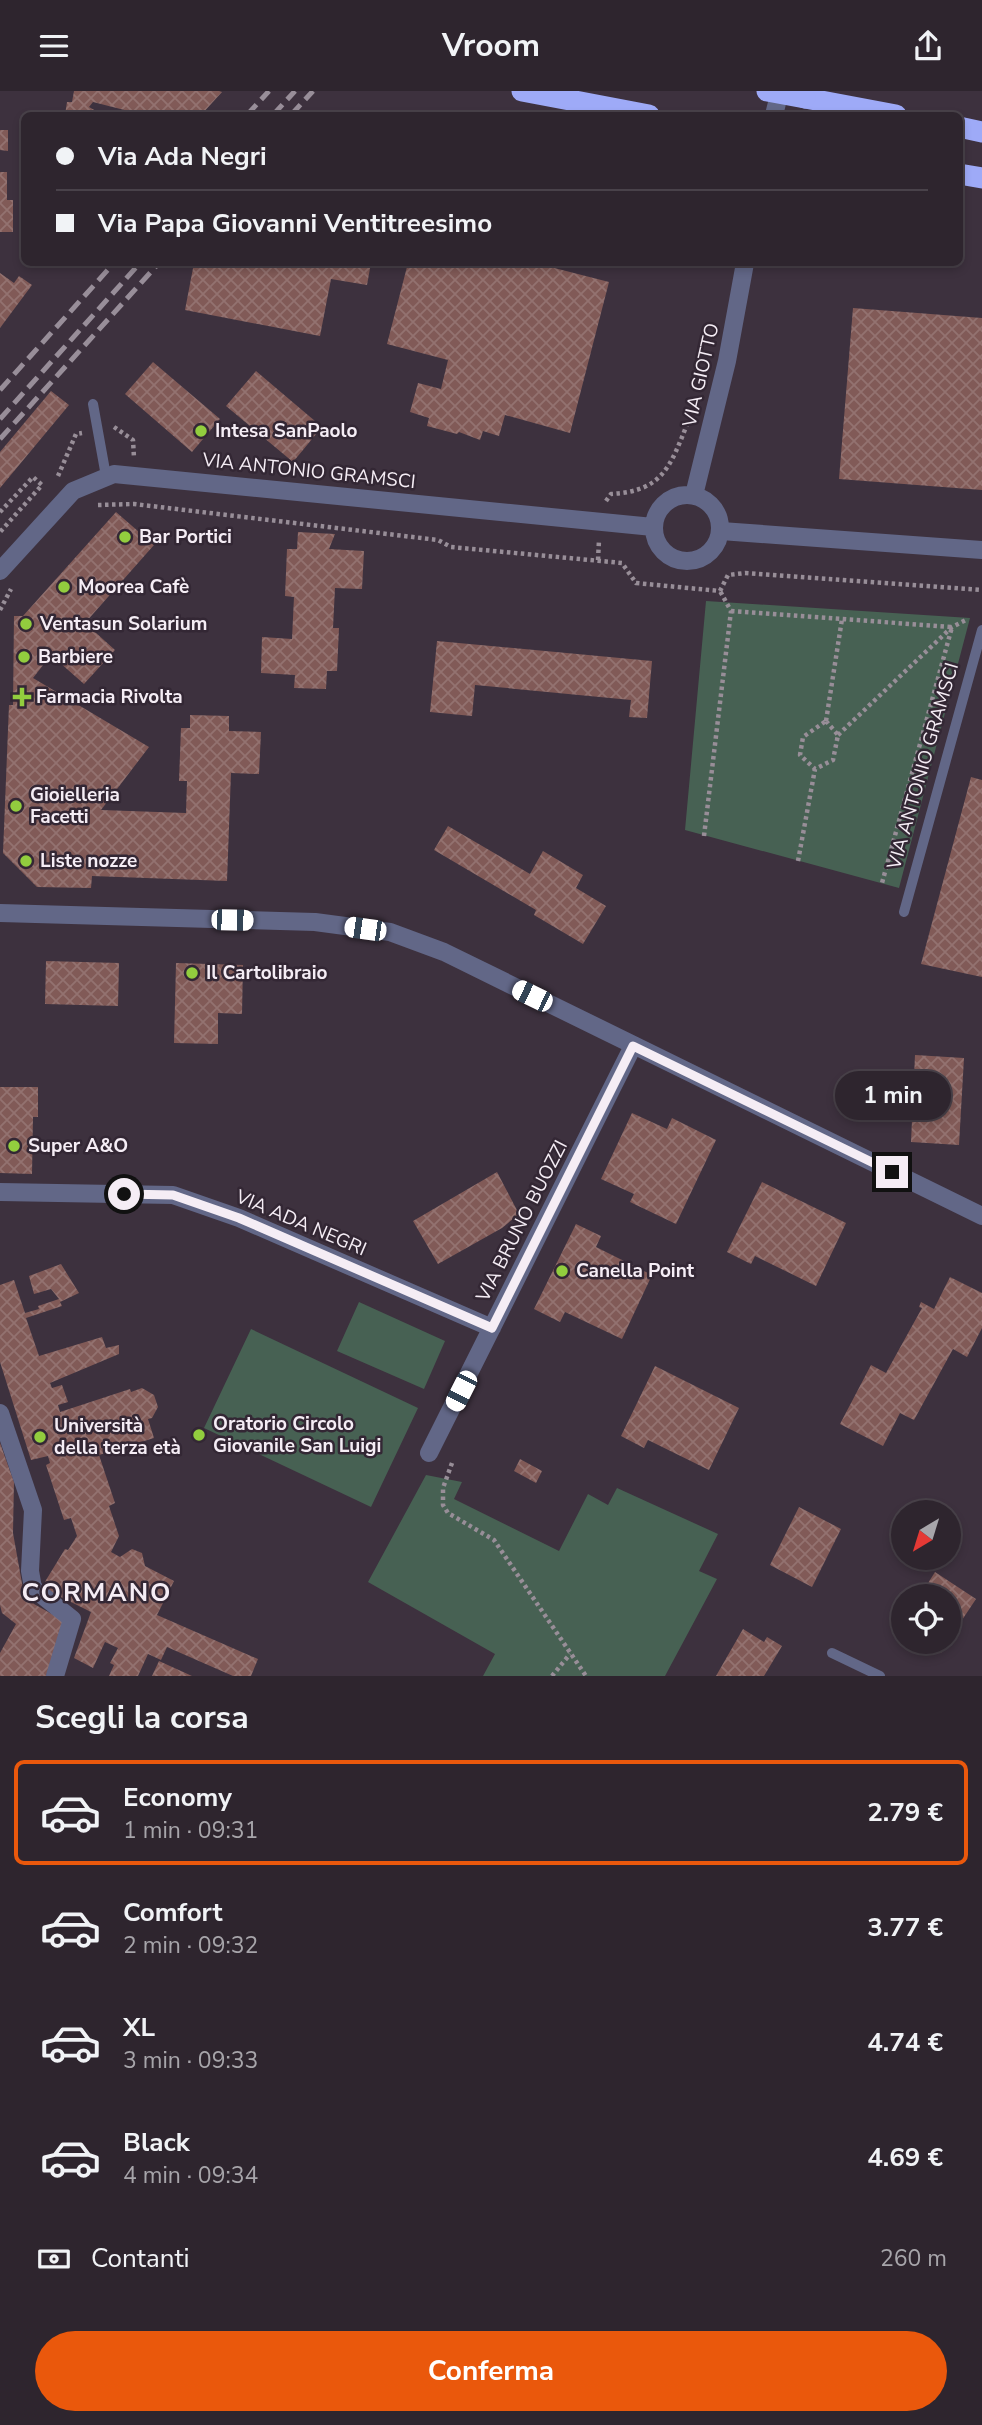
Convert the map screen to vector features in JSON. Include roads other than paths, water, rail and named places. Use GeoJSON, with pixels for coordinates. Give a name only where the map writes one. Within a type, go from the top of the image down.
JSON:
{"type":"FeatureCollection","features":[{"type":"Feature","properties":{"kind":"highway"},"geometry":{"type":"LineString","coordinates":[[523,91],[633,112]]}},
{"type":"Feature","properties":{"kind":"highway"},"geometry":{"type":"LineString","coordinates":[[767,91],[880,112]]}},
{"type":"Feature","properties":{"kind":"highway"},"geometry":{"type":"LineString","coordinates":[[963,128],[982,132]]}},
{"type":"Feature","properties":{"kind":"highway"},"geometry":{"type":"LineString","coordinates":[[963,175],[982,178]]}},
{"type":"Feature","properties":{"kind":"street"},"geometry":{"type":"LineString","coordinates":[[775,112],[780,91]]}},
{"type":"Feature","properties":{"kind":"street","name":"VIA GIOTTO"},"geometry":{"type":"LineString","coordinates":[[694,495],[727,361],[744,266]]}},
{"type":"Feature","properties":{"kind":"street","name":"VIA ANTONIO GRAMSCI"},"geometry":{"type":"LineString","coordinates":[[0,572],[73,491],[106,476],[135,473],[653,527]]}},
{"type":"Feature","properties":{"kind":"street"},"geometry":{"type":"LineString","coordinates":[[694,495],[703,499],[716,513],[721,531],[711,552],[701,559],[679,561],[660,549],[653,527],[656,516],[671,499],[694,495]]}},
{"type":"Feature","properties":{"kind":"street"},"geometry":{"type":"LineString","coordinates":[[721,531],[982,550]]}},
{"type":"Feature","properties":{"kind":"street"},"geometry":{"type":"LineString","coordinates":[[0,913],[315,922],[390,932],[444,952],[982,1216]]}},
{"type":"Feature","properties":{"kind":"street","name":"VIA BRUNO BUOZZI"},"geometry":{"type":"LineString","coordinates":[[429,1453],[633,1046]]}},
{"type":"Feature","properties":{"kind":"street","name":"VIA ADA NEGRI"},"geometry":{"type":"LineString","coordinates":[[0,1192],[173,1195],[239,1218],[492,1328]]}},
{"type":"Feature","properties":{"kind":"street"},"geometry":{"type":"LineString","coordinates":[[0,1413],[33,1510],[30,1571],[33,1588],[72,1619],[54,1676]]}},
{"type":"Feature","properties":{"kind":"lane"},"geometry":{"type":"LineString","coordinates":[[93,404],[106,476]]}},
{"type":"Feature","properties":{"kind":"lane","name":"VIA ANTONIO GRAMSCI"},"geometry":{"type":"LineString","coordinates":[[904,912],[982,630]]}},
{"type":"Feature","properties":{"kind":"lane"},"geometry":{"type":"LineString","coordinates":[[832,1653],[880,1676]]}},
{"type":"Feature","properties":{"kind":"railway"},"geometry":{"type":"LineString","coordinates":[[250,112],[269,91]]}},
{"type":"Feature","properties":{"kind":"railway"},"geometry":{"type":"LineString","coordinates":[[276,112],[295,91]]}},
{"type":"Feature","properties":{"kind":"railway"},"geometry":{"type":"LineString","coordinates":[[294,112],[313,91]]}},
{"type":"Feature","properties":{"kind":"railway"},"geometry":{"type":"LineString","coordinates":[[0,390],[111,266]]}},
{"type":"Feature","properties":{"kind":"railway"},"geometry":{"type":"LineString","coordinates":[[0,419],[137,266]]}},
{"type":"Feature","properties":{"kind":"railway"},"geometry":{"type":"LineString","coordinates":[[0,439],[156,266]]}},
{"type":"Feature","properties":{"kind":"place","name":"Intesa SanPaolo"},"geometry":{"type":"Point","coordinates":[201,431]}},
{"type":"Feature","properties":{"kind":"place","name":"Bar Portici"},"geometry":{"type":"Point","coordinates":[125,537]}},
{"type":"Feature","properties":{"kind":"place","name":"Moorea Cafè"},"geometry":{"type":"Point","coordinates":[64,587]}},
{"type":"Feature","properties":{"kind":"place","name":"Ventasun Solarium"},"geometry":{"type":"Point","coordinates":[26,624]}},
{"type":"Feature","properties":{"kind":"place","name":"Barbiere"},"geometry":{"type":"Point","coordinates":[24,657]}},
{"type":"Feature","properties":{"kind":"place","name":"Farmacia Rivolta"},"geometry":{"type":"Point","coordinates":[22,697]}},
{"type":"Feature","properties":{"kind":"place","name":"Gioielleria Facetti"},"geometry":{"type":"Point","coordinates":[16,806]}},
{"type":"Feature","properties":{"kind":"place","name":"Liste nozze"},"geometry":{"type":"Point","coordinates":[26,861]}},
{"type":"Feature","properties":{"kind":"place","name":"Il Cartolibraio"},"geometry":{"type":"Point","coordinates":[192,973]}},
{"type":"Feature","properties":{"kind":"place","name":"Super A&O"},"geometry":{"type":"Point","coordinates":[14,1146]}},
{"type":"Feature","properties":{"kind":"place","name":"Canella Point"},"geometry":{"type":"Point","coordinates":[562,1271]}},
{"type":"Feature","properties":{"kind":"place","name":"Oratorio Circolo Giovanile San Luigi"},"geometry":{"type":"Point","coordinates":[199,1435]}},
{"type":"Feature","properties":{"kind":"place","name":"Università della terza età"},"geometry":{"type":"Point","coordinates":[40,1437]}},
{"type":"Feature","properties":{"kind":"district","name":"CORMANO"},"geometry":{"type":"Point","coordinates":[97,1592]}}]}
